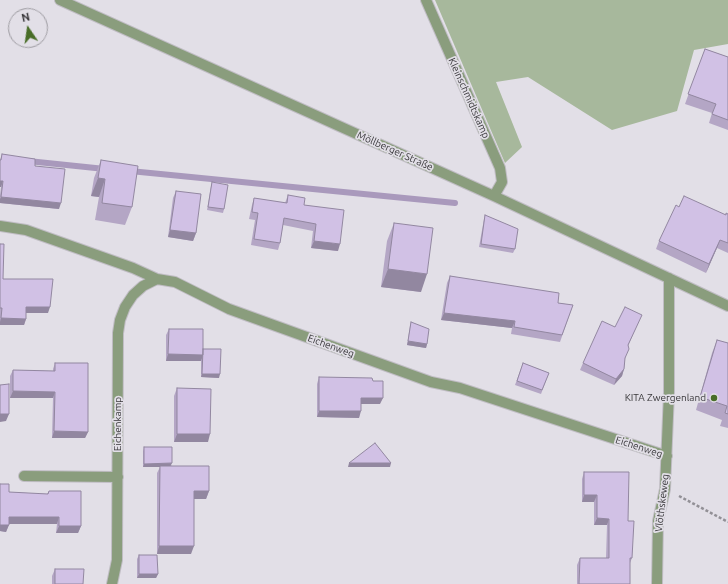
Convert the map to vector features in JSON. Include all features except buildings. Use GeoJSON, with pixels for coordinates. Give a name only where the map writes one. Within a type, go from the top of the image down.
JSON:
{"type":"FeatureCollection","features":[{"type":"Feature","properties":{"kind":"street","name":"Möllberger Straße"},"geometry":{"type":"LineString","coordinates":[[60,0],[494,196],[728,306]]}},
{"type":"Feature","properties":{"kind":"street","name":"Kleinschmidtskamp"},"geometry":{"type":"LineString","coordinates":[[426,0],[500,168],[502,182],[494,196]]}},
{"type":"Feature","properties":{"kind":"street","name":"Eichenweg"},"geometry":{"type":"LineString","coordinates":[[0,226],[26,230],[133,268],[157,279],[175,282],[229,309],[431,382],[460,388],[667,456]]}},
{"type":"Feature","properties":{"kind":"street","name":"Vlöthskeweg"},"geometry":{"type":"LineString","coordinates":[[657,584],[658,522],[665,489],[667,456],[669,392],[669,278]]}},
{"type":"Feature","properties":{"kind":"street","name":"Eichenkamp"},"geometry":{"type":"LineString","coordinates":[[112,584],[117,560],[118,333],[120,320],[125,307],[143,286],[157,279]]}},
{"type":"Feature","properties":{"kind":"street"},"geometry":{"type":"LineString","coordinates":[[24,476],[118,477]]}},
{"type":"Feature","properties":{"kind":"path"},"geometry":{"type":"LineString","coordinates":[[665,489],[728,522]]}},
{"type":"Feature","properties":{"kind":"green space"},"geometry":{"type":"Polygon","coordinates":[[[435,0],[728,0],[728,44],[694,50],[677,111],[612,130],[528,77],[496,82],[522,147],[505,163],[435,0]]]}},
{"type":"Feature","properties":{"kind":"waterway"},"geometry":{"type":"LineString","coordinates":[[28,161],[105,169]]}},
{"type":"Feature","properties":{"kind":"waterway"},"geometry":{"type":"LineString","coordinates":[[130,171],[455,203]]}},
{"type":"Feature","properties":{"kind":"place","name":"KITA Zwergenland"},"geometry":{"type":"Point","coordinates":[714,398]}}]}
